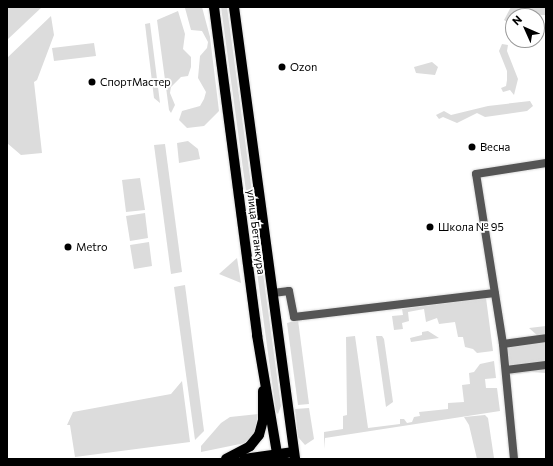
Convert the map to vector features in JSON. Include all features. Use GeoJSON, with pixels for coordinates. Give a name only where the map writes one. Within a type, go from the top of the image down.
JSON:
{"type":"FeatureCollection","features":[{"type":"Feature","properties":{"kind":"main road","name":"улица Бетанкура"},"geometry":{"type":"LineString","coordinates":[[214,7],[264,383],[270,404],[278,457]]}},
{"type":"Feature","properties":{"kind":"main road","name":"улица Бетанкура"},"geometry":{"type":"LineString","coordinates":[[234,7],[295,456]]}},
{"type":"Feature","properties":{"kind":"main road"},"geometry":{"type":"LineString","coordinates":[[226,459],[250,446],[259,435],[263,420],[264,383]]}},
{"type":"Feature","properties":{"kind":"main road"},"geometry":{"type":"LineString","coordinates":[[244,459],[295,456]]}},
{"type":"Feature","properties":{"kind":"street"},"geometry":{"type":"LineString","coordinates":[[514,459],[503,344],[476,174],[546,163]]}},
{"type":"Feature","properties":{"kind":"street"},"geometry":{"type":"LineString","coordinates":[[273,293],[289,291],[294,317],[495,292]]}},
{"type":"Feature","properties":{"kind":"street"},"geometry":{"type":"LineString","coordinates":[[503,344],[546,338]]}},
{"type":"Feature","properties":{"kind":"street"},"geometry":{"type":"LineString","coordinates":[[506,370],[546,365]]}},
{"type":"Feature","properties":{"kind":"shaded area"},"geometry":{"type":"Polygon","coordinates":[[[7,7],[42,7],[7,40],[7,7]]]}},
{"type":"Feature","properties":{"kind":"shaded area"},"geometry":{"type":"Polygon","coordinates":[[[202,7],[210,37],[219,111],[204,126],[187,128],[179,120],[182,111],[200,106],[206,92],[198,78],[200,56],[207,48],[208,42],[202,31],[191,30],[185,8],[202,7]]]}},
{"type":"Feature","properties":{"kind":"shaded area"},"geometry":{"type":"Polygon","coordinates":[[[221,7],[227,7],[281,406],[278,414],[276,412],[221,7]]]}},
{"type":"Feature","properties":{"kind":"shaded area"},"geometry":{"type":"Polygon","coordinates":[[[546,7],[546,15],[545,8],[510,8],[546,7]]]}},
{"type":"Feature","properties":{"kind":"shaded area"},"geometry":{"type":"Polygon","coordinates":[[[178,11],[185,34],[183,49],[191,57],[191,67],[188,76],[181,77],[171,87],[170,93],[175,105],[171,113],[169,110],[157,20],[178,11]]]}},
{"type":"Feature","properties":{"kind":"shaded area"},"geometry":{"type":"Polygon","coordinates":[[[51,16],[54,35],[37,80],[34,82],[42,153],[21,155],[7,143],[7,58],[51,16]]]}},
{"type":"Feature","properties":{"kind":"shaded area"},"geometry":{"type":"Polygon","coordinates":[[[150,23],[160,103],[154,98],[145,24],[150,23]]]}},
{"type":"Feature","properties":{"kind":"shaded area"},"geometry":{"type":"Polygon","coordinates":[[[94,43],[96,56],[54,61],[52,48],[94,43]]]}},
{"type":"Feature","properties":{"kind":"shaded area"},"geometry":{"type":"Polygon","coordinates":[[[502,44],[505,44],[505,48],[508,48],[507,51],[518,79],[514,95],[510,90],[503,92],[501,88],[506,86],[507,71],[499,51],[502,44]]]}},
{"type":"Feature","properties":{"kind":"shaded area"},"geometry":{"type":"Polygon","coordinates":[[[432,62],[438,67],[435,75],[416,73],[414,67],[432,62]]]}},
{"type":"Feature","properties":{"kind":"shaded area"},"geometry":{"type":"Polygon","coordinates":[[[530,101],[533,106],[527,111],[485,117],[477,113],[457,123],[443,117],[439,119],[436,115],[444,111],[451,115],[488,106],[530,101]]]}},
{"type":"Feature","properties":{"kind":"shaded area"},"geometry":{"type":"Polygon","coordinates":[[[188,141],[198,149],[200,159],[179,163],[177,143],[188,141]]]}},
{"type":"Feature","properties":{"kind":"shaded area"},"geometry":{"type":"Polygon","coordinates":[[[165,144],[182,272],[171,274],[154,145],[165,144]]]}},
{"type":"Feature","properties":{"kind":"shaded area"},"geometry":{"type":"Polygon","coordinates":[[[140,178],[145,210],[126,212],[122,180],[140,178]]]}},
{"type":"Feature","properties":{"kind":"shaded area"},"geometry":{"type":"Polygon","coordinates":[[[145,213],[148,238],[130,241],[126,216],[145,213]]]}},
{"type":"Feature","properties":{"kind":"shaded area"},"geometry":{"type":"Polygon","coordinates":[[[149,242],[152,266],[134,269],[130,245],[149,242]]]}},
{"type":"Feature","properties":{"kind":"shaded area"},"geometry":{"type":"Polygon","coordinates":[[[237,258],[241,283],[219,274],[237,258]]]}},
{"type":"Feature","properties":{"kind":"shaded area"},"geometry":{"type":"Polygon","coordinates":[[[185,285],[204,431],[195,440],[174,287],[185,285]]]}},
{"type":"Feature","properties":{"kind":"shaded area"},"geometry":{"type":"Polygon","coordinates":[[[486,298],[493,351],[477,353],[473,349],[465,347],[463,337],[458,337],[455,322],[439,324],[437,318],[426,322],[424,309],[408,312],[409,321],[402,323],[403,329],[394,330],[392,316],[403,315],[402,309],[486,298]]]}},
{"type":"Feature","properties":{"kind":"shaded area"},"geometry":{"type":"Polygon","coordinates":[[[298,320],[309,404],[298,405],[287,323],[298,320]]]}},
{"type":"Feature","properties":{"kind":"shaded area"},"geometry":{"type":"Polygon","coordinates":[[[546,326],[546,373],[532,372],[509,375],[504,341],[538,336],[529,328],[546,326]]]}},
{"type":"Feature","properties":{"kind":"shaded area"},"geometry":{"type":"Polygon","coordinates":[[[428,331],[439,338],[411,342],[410,338],[422,335],[422,332],[428,331]]]}},
{"type":"Feature","properties":{"kind":"shaded area"},"geometry":{"type":"Polygon","coordinates":[[[355,336],[368,428],[400,424],[400,419],[404,419],[407,423],[412,422],[414,417],[420,416],[419,412],[448,409],[448,403],[464,402],[462,385],[470,384],[469,373],[474,372],[480,364],[494,361],[496,378],[485,379],[486,388],[497,388],[500,411],[325,438],[324,449],[324,432],[343,429],[343,416],[347,415],[346,337],[355,336]]]}},
{"type":"Feature","properties":{"kind":"shaded area"},"geometry":{"type":"Polygon","coordinates":[[[376,336],[382,336],[384,339],[393,402],[386,407],[376,336]]]}},
{"type":"Feature","properties":{"kind":"shaded area"},"geometry":{"type":"Polygon","coordinates":[[[182,381],[190,442],[75,457],[70,425],[67,425],[73,412],[171,394],[182,381]]]}},
{"type":"Feature","properties":{"kind":"shaded area"},"geometry":{"type":"Polygon","coordinates":[[[309,408],[314,439],[305,445],[298,437],[295,409],[309,408]]]}},
{"type":"Feature","properties":{"kind":"shaded area"},"geometry":{"type":"Polygon","coordinates":[[[258,414],[254,435],[245,443],[201,452],[201,446],[221,423],[230,417],[258,414]]]}},
{"type":"Feature","properties":{"kind":"shaded area"},"geometry":{"type":"Polygon","coordinates":[[[485,415],[488,418],[494,458],[477,459],[469,425],[464,417],[485,415]]]}},
{"type":"Feature","properties":{"kind":"place","name":"Ozon"},"geometry":{"type":"Point","coordinates":[282,67]}},
{"type":"Feature","properties":{"kind":"place","name":"СпортМастер"},"geometry":{"type":"Point","coordinates":[92,82]}},
{"type":"Feature","properties":{"kind":"place","name":"Весна"},"geometry":{"type":"Point","coordinates":[472,147]}},
{"type":"Feature","properties":{"kind":"place","name":"Школа № 95"},"geometry":{"type":"Point","coordinates":[430,227]}},
{"type":"Feature","properties":{"kind":"place","name":"Metro"},"geometry":{"type":"Point","coordinates":[68,247]}}]}
